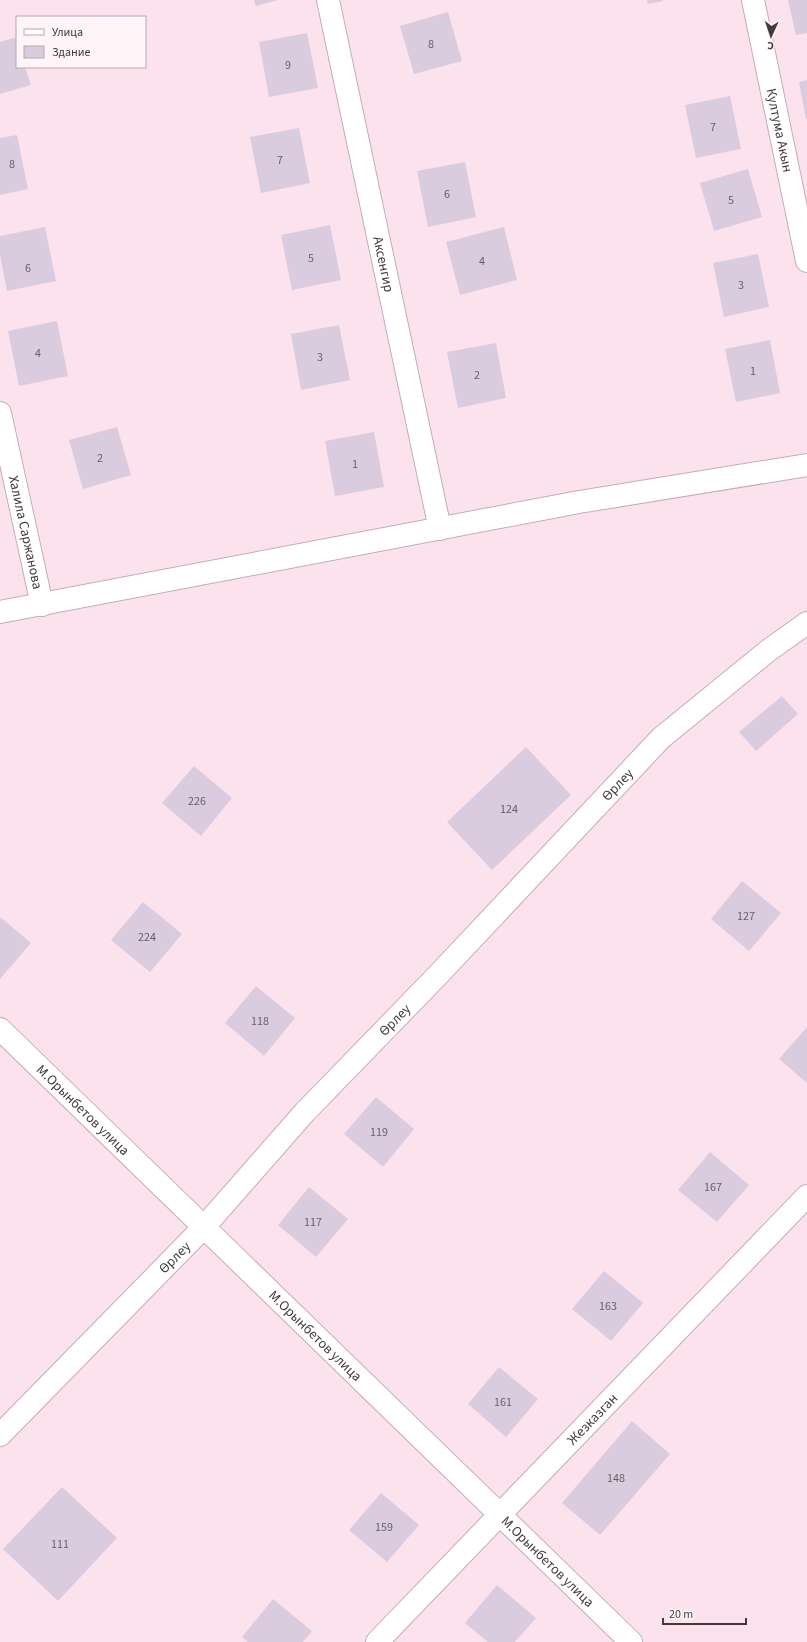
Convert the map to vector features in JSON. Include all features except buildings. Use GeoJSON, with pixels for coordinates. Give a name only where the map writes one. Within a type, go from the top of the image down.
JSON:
{"type":"FeatureCollection","features":[{"type":"Feature","properties":{"kind":"street","name":"Аксенгир"},"geometry":{"type":"LineString","coordinates":[[328,0],[440,529]]}},
{"type":"Feature","properties":{"kind":"street","name":"Култума Акын"},"geometry":{"type":"LineString","coordinates":[[753,0],[807,261]]}},
{"type":"Feature","properties":{"kind":"street","name":"Халила Саржанова"},"geometry":{"type":"LineString","coordinates":[[0,413],[42,605]]}},
{"type":"Feature","properties":{"kind":"street"},"geometry":{"type":"LineString","coordinates":[[0,612],[579,502],[807,465]]}},
{"type":"Feature","properties":{"kind":"street","name":"Өрлеу"},"geometry":{"type":"LineString","coordinates":[[0,1435],[204,1227],[304,1113],[437,976],[661,738],[769,650],[807,623]]}},
{"type":"Feature","properties":{"kind":"street","name":"М.Орынбетов улица"},"geometry":{"type":"LineString","coordinates":[[0,1029],[631,1642]]}},
{"type":"Feature","properties":{"kind":"street","name":"Жезказган"},"geometry":{"type":"LineString","coordinates":[[377,1642],[807,1196]]}}]}
